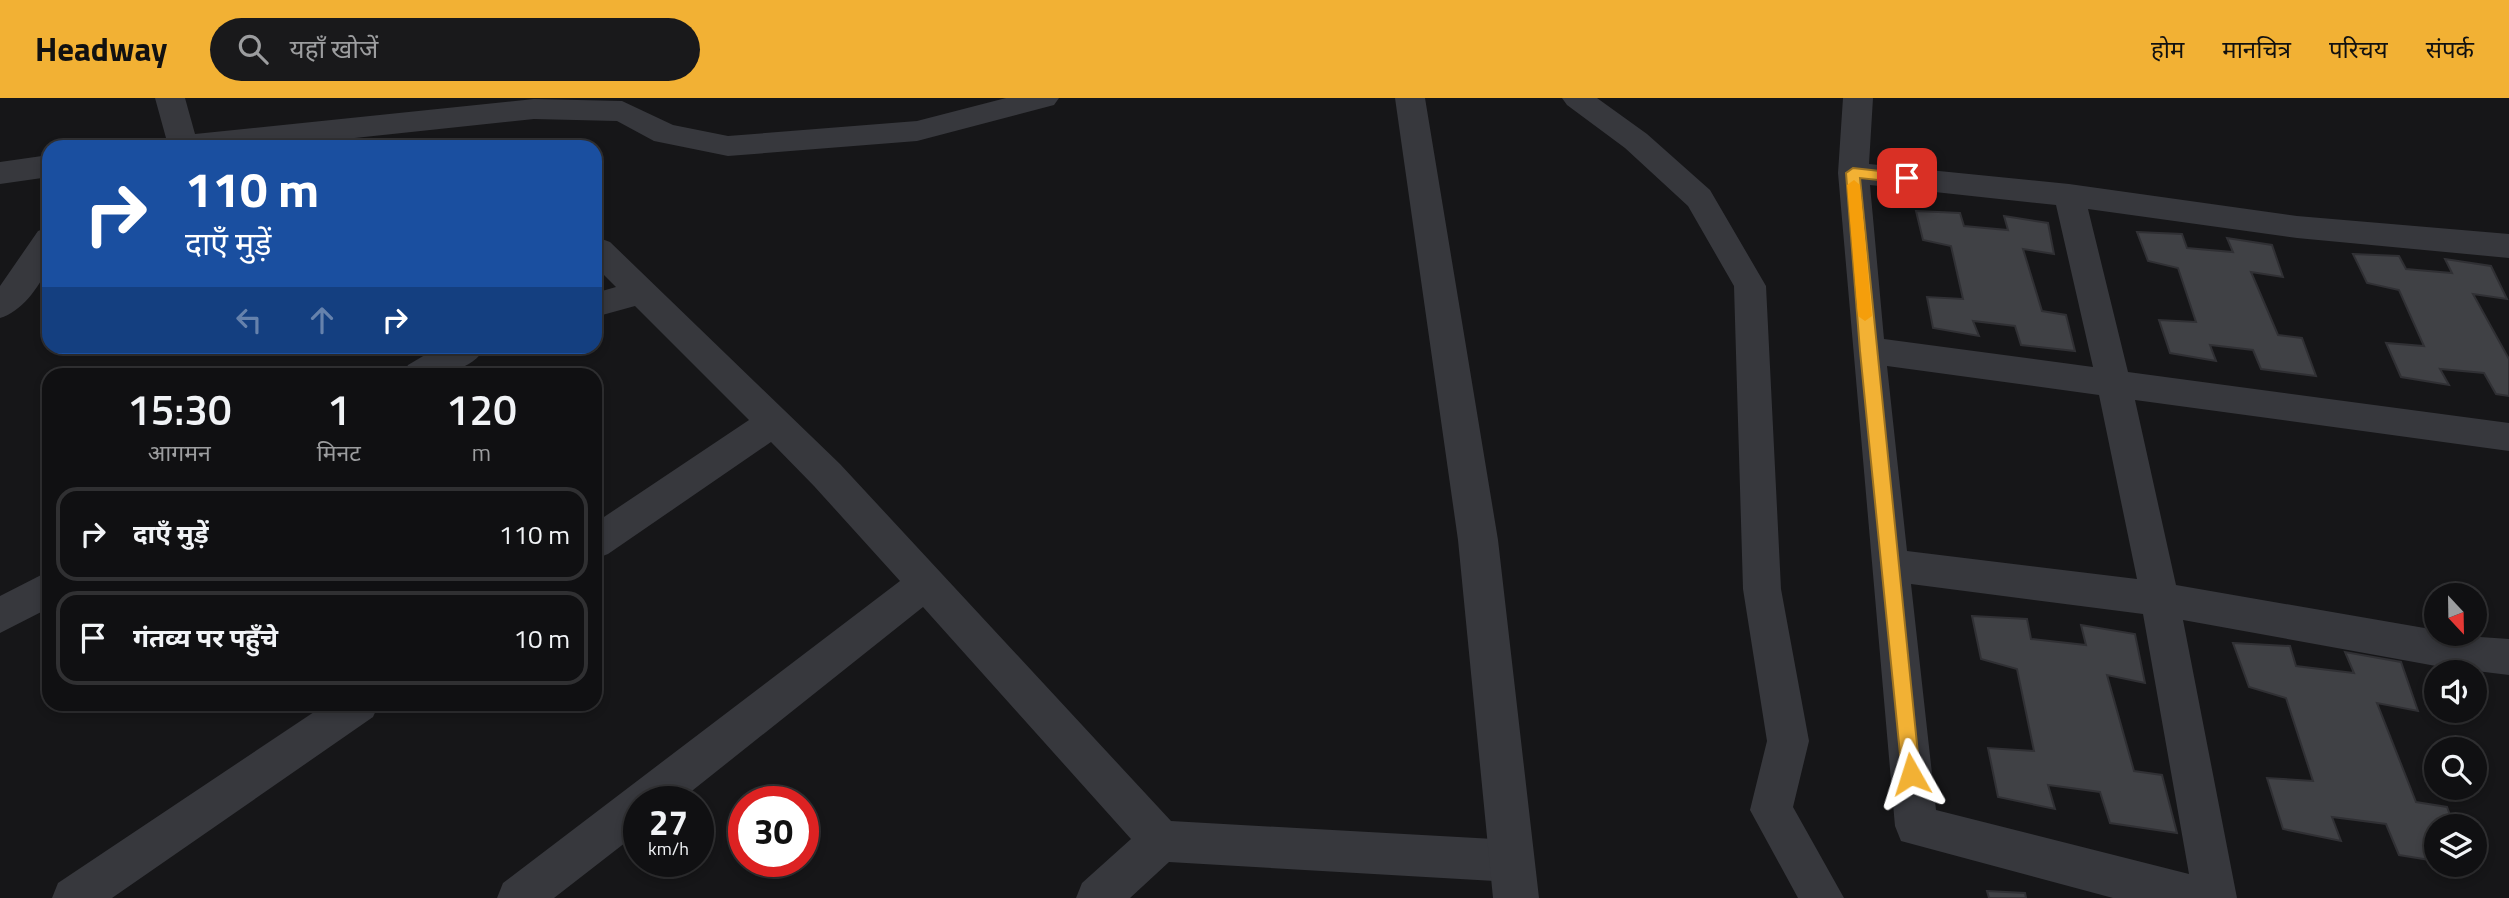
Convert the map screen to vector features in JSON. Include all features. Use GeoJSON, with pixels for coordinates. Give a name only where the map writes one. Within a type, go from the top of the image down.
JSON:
{"type":"FeatureCollection","features":[{"type":"Feature","properties":{"kind":"street"},"geometry":{"type":"LineString","coordinates":[[170,98],[176,140]]}},
{"type":"Feature","properties":{"kind":"street"},"geometry":{"type":"LineString","coordinates":[[235,140],[534,109],[622,111],[664,134],[728,146],[917,131],[1044,98]]}},
{"type":"Feature","properties":{"kind":"street"},"geometry":{"type":"LineString","coordinates":[[602,253],[827,475],[1161,841],[1514,880],[1478,540],[1410,98]]}},
{"type":"Feature","properties":{"kind":"street"},"geometry":{"type":"LineString","coordinates":[[1577,98],[1636,141],[1699,198],[1750,286],[1762,589],[1788,741],[1771,810],[1822,898]]}},
{"type":"Feature","properties":{"kind":"street"},"geometry":{"type":"LineString","coordinates":[[1858,98],[1853,173],[1868,351],[1916,826],[2196,898]]}},
{"type":"Feature","properties":{"kind":"street"},"geometry":{"type":"LineString","coordinates":[[0,173],[42,167]]}},
{"type":"Feature","properties":{"kind":"street"},"geometry":{"type":"LineString","coordinates":[[1853,173],[2069,195],[2297,227],[2509,246]]}},
{"type":"Feature","properties":{"kind":"street"},"geometry":{"type":"LineString","coordinates":[[2069,195],[2114,385],[2160,599],[2215,898]]}},
{"type":"Feature","properties":{"kind":"street"},"geometry":{"type":"LineString","coordinates":[[0,306],[13,294],[42,250]]}},
{"type":"Feature","properties":{"kind":"street"},"geometry":{"type":"LineString","coordinates":[[602,302],[641,292]]}},
{"type":"Feature","properties":{"kind":"street"},"geometry":{"type":"LineString","coordinates":[[1868,351],[2509,437]]}},
{"type":"Feature","properties":{"kind":"street"},"geometry":{"type":"LineString","coordinates":[[430,368],[455,354]]}},
{"type":"Feature","properties":{"kind":"street"},"geometry":{"type":"LineString","coordinates":[[602,538],[773,422]]}},
{"type":"Feature","properties":{"kind":"street"},"geometry":{"type":"LineString","coordinates":[[1889,565],[2160,599],[2436,648],[2509,657]]}},
{"type":"Feature","properties":{"kind":"street"},"geometry":{"type":"LineString","coordinates":[[665,786],[926,583]]}},
{"type":"Feature","properties":{"kind":"street"},"geometry":{"type":"LineString","coordinates":[[0,616],[42,592]]}},
{"type":"Feature","properties":{"kind":"street"},"geometry":{"type":"LineString","coordinates":[[74,898],[349,711]]}},
{"type":"Feature","properties":{"kind":"street"},"geometry":{"type":"LineString","coordinates":[[519,898],[623,818]]}},
{"type":"Feature","properties":{"kind":"street"},"geometry":{"type":"LineString","coordinates":[[1098,898],[1161,841]]}},
{"type":"Feature","properties":{"kind":"building"},"geometry":{"type":"Polygon","coordinates":[[[1916,211],[1960,213],[1964,226],[2008,230],[2004,216],[2048,223],[2054,254],[2023,249],[2042,311],[2066,315],[2075,351],[2021,345],[2015,326],[1973,321],[1979,336],[1933,328],[1927,297],[1963,299],[1951,246],[1923,240],[1916,211]]]}},
{"type":"Feature","properties":{"kind":"building"},"geometry":{"type":"Polygon","coordinates":[[[2137,232],[2182,234],[2187,248],[2233,252],[2227,238],[2272,245],[2283,277],[2251,272],[2278,335],[2302,338],[2316,376],[2261,369],[2253,350],[2210,345],[2216,361],[2170,353],[2159,320],[2196,322],[2178,268],[2148,261],[2137,232]]]}},
{"type":"Feature","properties":{"kind":"building"},"geometry":{"type":"Polygon","coordinates":[[[2353,254],[2399,256],[2406,269],[2452,273],[2445,259],[2491,266],[2507,299],[2473,294],[2509,359],[2509,396],[2496,394],[2484,373],[2440,369],[2449,385],[2401,377],[2386,343],[2424,346],[2399,290],[2367,283],[2353,254]]]}},
{"type":"Feature","properties":{"kind":"building"},"geometry":{"type":"Polygon","coordinates":[[[1972,616],[2027,619],[2031,639],[2086,645],[2081,625],[2135,634],[2145,683],[2107,675],[2134,771],[2162,775],[2177,833],[2110,823],[2100,792],[2048,785],[2055,809],[1998,797],[1988,748],[2034,751],[2017,669],[1981,659],[1972,616]]]}},
{"type":"Feature","properties":{"kind":"building"},"geometry":{"type":"Polygon","coordinates":[[[2233,643],[2290,646],[2296,666],[2354,673],[2345,652],[2401,662],[2418,711],[2377,703],[2416,802],[2447,807],[2450,814],[2424,814],[2424,859],[2399,855],[2386,824],[2332,817],[2341,841],[2283,829],[2267,778],[2313,781],[2286,698],[2249,687],[2233,643]]]}},
{"type":"Feature","properties":{"kind":"building"},"geometry":{"type":"Polygon","coordinates":[[[1987,891],[2025,893],[2026,898],[1989,898],[1987,891]]]}},
{"type":"Feature","properties":{"kind":"slow traffic"},"geometry":{"type":"LineString","coordinates":[[1854,185],[1865,316]]}},
{"type":"Feature","properties":{"kind":"route"},"geometry":{"type":"LineString","coordinates":[[1907,178],[1853,173],[1868,351],[1911,774]]}}]}
